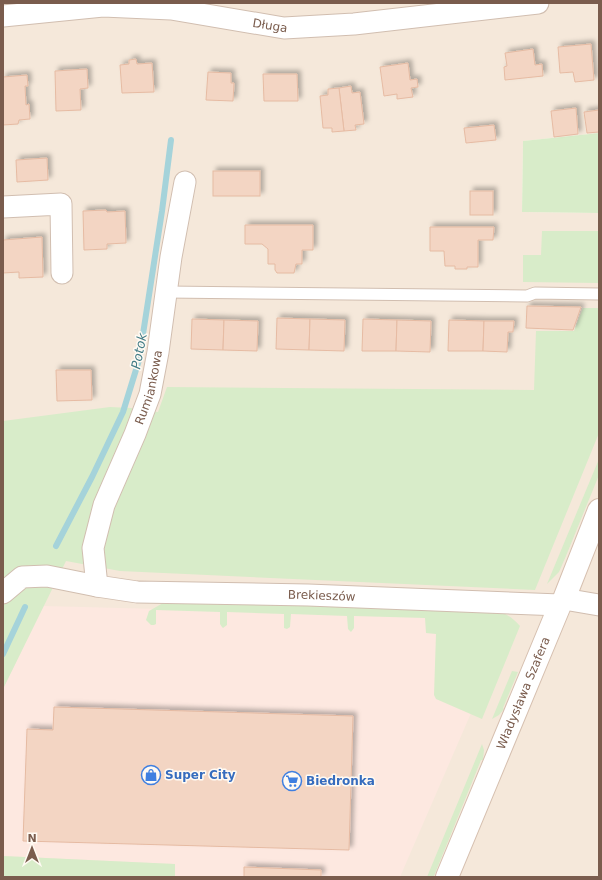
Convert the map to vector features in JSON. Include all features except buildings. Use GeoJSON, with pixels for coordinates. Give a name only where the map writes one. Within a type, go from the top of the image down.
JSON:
{"type":"FeatureCollection","features":[{"type":"Feature","properties":{"kind":"street","name":"Długa"},"geometry":{"type":"LineString","coordinates":[[3,16],[103,6],[172,9],[284,28],[333,26],[538,3]]}},
{"type":"Feature","properties":{"kind":"street","name":"Rumiankowa"},"geometry":{"type":"LineString","coordinates":[[90,585],[93,548],[104,505],[135,434],[150,394],[158,352],[171,257],[185,182]]}},
{"type":"Feature","properties":{"kind":"street"},"geometry":{"type":"LineString","coordinates":[[3,206],[61,204],[62,273]]}},
{"type":"Feature","properties":{"kind":"street","name":"Władysława Szafera"},"geometry":{"type":"LineString","coordinates":[[447,877],[599,510]]}},
{"type":"Feature","properties":{"kind":"street","name":"Brekieszów"},"geometry":{"type":"LineString","coordinates":[[3,592],[22,577],[47,576],[90,585],[151,592],[562,602],[599,605]]}},
{"type":"Feature","properties":{"kind":"lane"},"geometry":{"type":"LineString","coordinates":[[166,292],[527,296],[535,293],[599,294]]}},
{"type":"Feature","properties":{"kind":"shaded area"},"geometry":{"type":"Polygon","coordinates":[[[3,3],[599,3],[599,133],[523,141],[522,212],[599,213],[599,877],[3,877],[3,3]]]}},
{"type":"Feature","properties":{"kind":"shaded area"},"geometry":{"type":"Polygon","coordinates":[[[43,606],[430,616],[507,630],[400,877],[175,877],[174,864],[3,856],[3,689],[43,606]]]}},
{"type":"Feature","properties":{"kind":"green space"},"geometry":{"type":"Polygon","coordinates":[[[599,133],[599,213],[522,212],[523,141],[599,133]]]}},
{"type":"Feature","properties":{"kind":"green space"},"geometry":{"type":"Polygon","coordinates":[[[542,231],[599,231],[599,283],[523,282],[523,255],[541,255],[542,231]]]}},
{"type":"Feature","properties":{"kind":"green space"},"geometry":{"type":"Polygon","coordinates":[[[583,308],[599,308],[599,433],[535,590],[120,571],[66,561],[3,689],[3,421],[110,407],[158,412],[167,387],[534,390],[536,331],[574,331],[583,308]]]}},
{"type":"Feature","properties":{"kind":"green space"},"geometry":{"type":"Polygon","coordinates":[[[599,459],[599,475],[566,556],[559,572],[547,584],[599,459]]]}},
{"type":"Feature","properties":{"kind":"green space"},"geometry":{"type":"Polygon","coordinates":[[[170,599],[495,610],[502,612],[520,626],[482,719],[436,699],[434,695],[436,634],[426,633],[425,618],[354,616],[354,628],[351,632],[348,629],[347,616],[291,614],[290,627],[287,629],[284,628],[284,614],[227,612],[227,625],[223,628],[220,624],[220,612],[156,610],[156,624],[151,625],[146,620],[149,611],[170,599]]]}},
{"type":"Feature","properties":{"kind":"green space"},"geometry":{"type":"Polygon","coordinates":[[[512,671],[518,672],[503,708],[504,709],[499,715],[492,719],[512,671]]]}},
{"type":"Feature","properties":{"kind":"green space"},"geometry":{"type":"Polygon","coordinates":[[[482,744],[484,750],[483,760],[481,760],[434,876],[427,877],[482,744]]]}},
{"type":"Feature","properties":{"kind":"green space"},"geometry":{"type":"Polygon","coordinates":[[[3,856],[175,864],[175,877],[3,877],[3,856]]]}},
{"type":"Feature","properties":{"kind":"waterway","name":"Potok"},"geometry":{"type":"LineString","coordinates":[[56,546],[92,477],[123,412],[139,360],[162,211],[171,140]]}},
{"type":"Feature","properties":{"kind":"waterway","name":"Potok"},"geometry":{"type":"LineString","coordinates":[[3,654],[25,607]]}},
{"type":"Feature","properties":{"kind":"place","name":"Super City"},"geometry":{"type":"Point","coordinates":[151,775]}},
{"type":"Feature","properties":{"kind":"place","name":"Biedronka"},"geometry":{"type":"Point","coordinates":[292,781]}}]}
